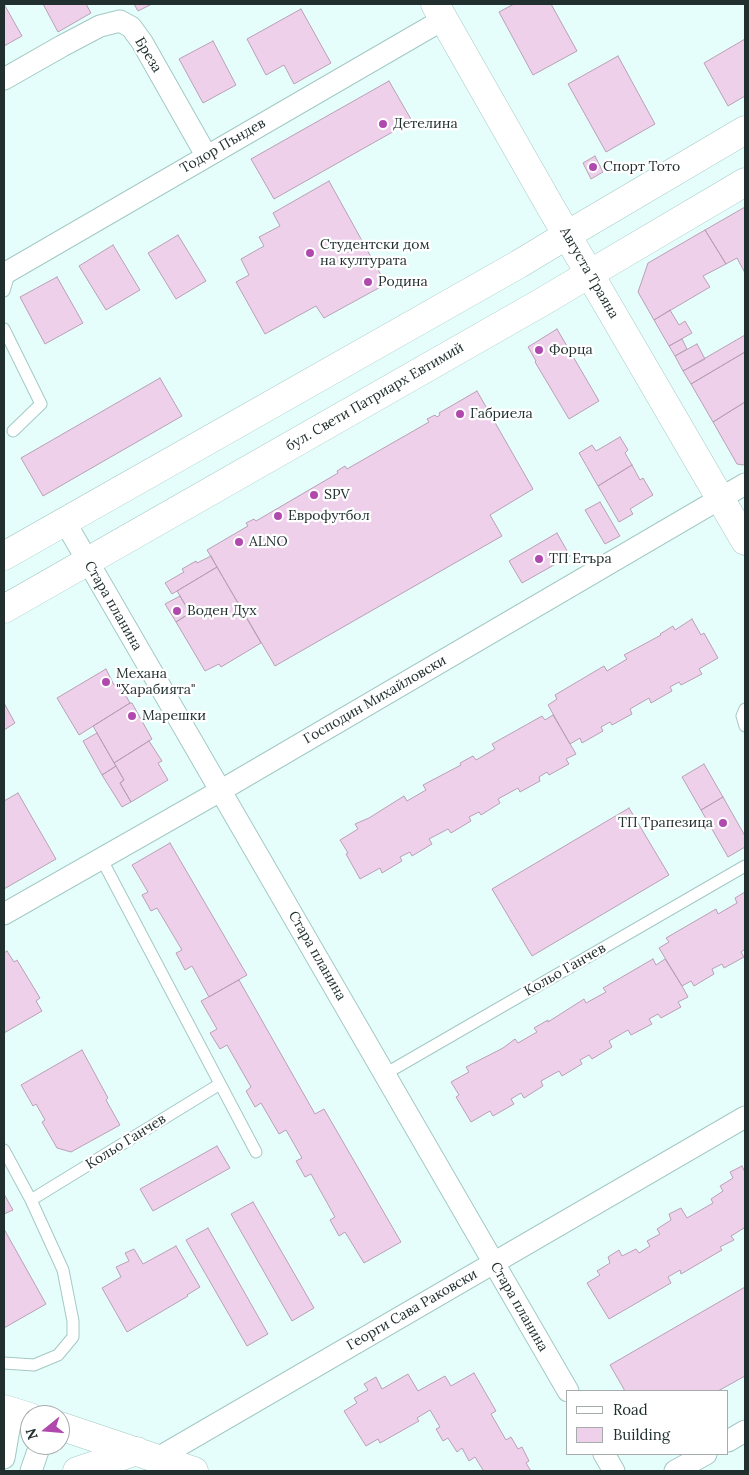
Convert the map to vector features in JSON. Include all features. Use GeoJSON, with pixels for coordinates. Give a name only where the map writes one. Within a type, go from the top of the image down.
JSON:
{"type":"FeatureCollection","features":[{"type":"Feature","properties":{"kind":"main road","name":"Августа Траяна"},"geometry":{"type":"LineString","coordinates":[[439,11],[745,541]]}},
{"type":"Feature","properties":{"kind":"main road"},"geometry":{"type":"LineString","coordinates":[[4,556],[519,264],[745,130]]}},
{"type":"Feature","properties":{"kind":"main road","name":"бул. Свети Патриарх Евтимий"},"geometry":{"type":"LineString","coordinates":[[4,609],[533,307],[745,182]]}},
{"type":"Feature","properties":{"kind":"main road"},"geometry":{"type":"LineString","coordinates":[[70,1429],[194,1471]]}},
{"type":"Feature","properties":{"kind":"main road"},"geometry":{"type":"LineString","coordinates":[[77,1471],[146,1455]]}},
{"type":"Feature","properties":{"kind":"street","name":"Тодор Пъндев"},"geometry":{"type":"LineString","coordinates":[[6,267],[206,155],[439,11]]}},
{"type":"Feature","properties":{"kind":"street","name":"Бреза"},"geometry":{"type":"LineString","coordinates":[[4,79],[100,26],[120,21],[131,27],[142,42],[206,155]]}},
{"type":"Feature","properties":{"kind":"street","name":"Господин Михайловски"},"geometry":{"type":"LineString","coordinates":[[4,914],[220,791],[745,484]]}},
{"type":"Feature","properties":{"kind":"street","name":"Стара планина"},"geometry":{"type":"LineString","coordinates":[[65,522],[567,1390]]}},
{"type":"Feature","properties":{"kind":"street","name":"Георги Сава Раковски"},"geometry":{"type":"LineString","coordinates":[[146,1455],[493,1263],[745,1117]]}},
{"type":"Feature","properties":{"kind":"street"},"geometry":{"type":"LineString","coordinates":[[4,1458],[15,1412]]}},
{"type":"Feature","properties":{"kind":"street"},"geometry":{"type":"LineString","coordinates":[[729,1440],[745,1431]]}},
{"type":"Feature","properties":{"kind":"street"},"geometry":{"type":"LineString","coordinates":[[32,1471],[37,1455]]}},
{"type":"Feature","properties":{"kind":"street"},"geometry":{"type":"LineString","coordinates":[[605,1455],[614,1471]]}},
{"type":"Feature","properties":{"kind":"street"},"geometry":{"type":"LineString","coordinates":[[676,1471],[704,1455]]}},
{"type":"Feature","properties":{"kind":"lane"},"geometry":{"type":"LineString","coordinates":[[4,291],[6,267]]}},
{"type":"Feature","properties":{"kind":"lane"},"geometry":{"type":"LineString","coordinates":[[4,329],[41,404],[13,431]]}},
{"type":"Feature","properties":{"kind":"lane"},"geometry":{"type":"LineString","coordinates":[[745,709],[742,716],[745,726]]}},
{"type":"Feature","properties":{"kind":"lane"},"geometry":{"type":"LineString","coordinates":[[101,858],[256,1152]]}},
{"type":"Feature","properties":{"kind":"lane","name":"Кольо Ганчев"},"geometry":{"type":"LineString","coordinates":[[385,1074],[745,866]]}},
{"type":"Feature","properties":{"kind":"lane","name":"Кольо Ганчев"},"geometry":{"type":"LineString","coordinates":[[31,1200],[220,1084]]}},
{"type":"Feature","properties":{"kind":"lane"},"geometry":{"type":"LineString","coordinates":[[4,1150],[31,1200],[63,1270],[73,1321],[73,1337],[58,1355],[34,1365],[4,1363]]}},
{"type":"Feature","properties":{"kind":"building"},"geometry":{"type":"Polygon","coordinates":[[[4,4],[22,36],[4,46],[4,4]]]}},
{"type":"Feature","properties":{"kind":"building"},"geometry":{"type":"Polygon","coordinates":[[[43,4],[86,4],[91,13],[58,32],[43,4]]]}},
{"type":"Feature","properties":{"kind":"building"},"geometry":{"type":"Polygon","coordinates":[[[134,4],[152,4],[138,11],[134,4]]]}},
{"type":"Feature","properties":{"kind":"building"},"geometry":{"type":"Polygon","coordinates":[[[514,4],[551,4],[577,51],[533,75],[499,12],[514,4]]]}},
{"type":"Feature","properties":{"kind":"building"},"geometry":{"type":"Polygon","coordinates":[[[301,9],[331,63],[294,84],[284,65],[266,75],[247,39],[301,9]]]}},
{"type":"Feature","properties":{"kind":"building"},"geometry":{"type":"Polygon","coordinates":[[[745,39],[745,96],[728,106],[704,63],[745,39]]]}},
{"type":"Feature","properties":{"kind":"building"},"geometry":{"type":"Polygon","coordinates":[[[213,41],[236,85],[203,103],[179,59],[213,41]]]}},
{"type":"Feature","properties":{"kind":"building"},"geometry":{"type":"Polygon","coordinates":[[[618,56],[655,124],[606,152],[568,84],[618,56]]]}},
{"type":"Feature","properties":{"kind":"building"},"geometry":{"type":"Polygon","coordinates":[[[389,81],[412,121],[274,199],[251,159],[389,81]]]}},
{"type":"Feature","properties":{"kind":"building","name":"Спорт Тото"},"geometry":{"type":"Polygon","coordinates":[[[595,156],[603,172],[591,179],[583,163],[595,156]]]}},
{"type":"Feature","properties":{"kind":"building","name":"Студентски дом на културата"},"geometry":{"type":"Polygon","coordinates":[[[329,181],[386,284],[324,318],[316,306],[265,334],[236,282],[249,275],[241,259],[264,246],[259,237],[280,226],[273,213],[329,181]]]}},
{"type":"Feature","properties":{"kind":"building"},"geometry":{"type":"Polygon","coordinates":[[[745,207],[745,273],[737,258],[726,264],[705,230],[745,207]]]}},
{"type":"Feature","properties":{"kind":"building"},"geometry":{"type":"Polygon","coordinates":[[[705,230],[726,264],[703,276],[710,287],[654,320],[638,292],[648,263],[705,230]]]}},
{"type":"Feature","properties":{"kind":"building"},"geometry":{"type":"Polygon","coordinates":[[[178,235],[206,281],[176,299],[148,253],[178,235]]]}},
{"type":"Feature","properties":{"kind":"building"},"geometry":{"type":"Polygon","coordinates":[[[113,245],[140,290],[106,310],[79,266],[113,245]]]}},
{"type":"Feature","properties":{"kind":"building"},"geometry":{"type":"Polygon","coordinates":[[[57,277],[83,323],[45,344],[20,297],[57,277]]]}},
{"type":"Feature","properties":{"kind":"building"},"geometry":{"type":"Polygon","coordinates":[[[670,310],[679,325],[685,321],[692,333],[669,346],[654,320],[670,310]]]}},
{"type":"Feature","properties":{"kind":"building"},"geometry":{"type":"Polygon","coordinates":[[[557,329],[599,401],[569,419],[528,347],[557,329]]]}},
{"type":"Feature","properties":{"kind":"building"},"geometry":{"type":"Polygon","coordinates":[[[745,335],[745,352],[691,384],[683,371],[745,335]]]}},
{"type":"Feature","properties":{"kind":"building"},"geometry":{"type":"Polygon","coordinates":[[[682,339],[687,349],[675,356],[669,346],[682,339]]]}},
{"type":"Feature","properties":{"kind":"building"},"geometry":{"type":"Polygon","coordinates":[[[697,344],[705,359],[683,371],[675,356],[697,344]]]}},
{"type":"Feature","properties":{"kind":"building"},"geometry":{"type":"Polygon","coordinates":[[[745,352],[745,402],[713,422],[691,384],[745,352]]]}},
{"type":"Feature","properties":{"kind":"building"},"geometry":{"type":"Polygon","coordinates":[[[160,378],[182,416],[43,496],[21,458],[160,378]]]}},
{"type":"Feature","properties":{"kind":"building"},"geometry":{"type":"Polygon","coordinates":[[[477,391],[533,489],[490,515],[502,536],[275,666],[207,550],[248,526],[246,523],[254,519],[256,521],[338,473],[337,471],[345,466],[347,469],[429,422],[427,419],[435,415],[437,417],[440,415],[439,413],[477,391]]]}},
{"type":"Feature","properties":{"kind":"building"},"geometry":{"type":"Polygon","coordinates":[[[745,402],[745,464],[743,465],[737,464],[713,422],[745,402]]]}},
{"type":"Feature","properties":{"kind":"building"},"geometry":{"type":"Polygon","coordinates":[[[620,437],[628,450],[625,453],[632,465],[598,486],[579,453],[592,445],[596,451],[620,437]]]}},
{"type":"Feature","properties":{"kind":"building"},"geometry":{"type":"Polygon","coordinates":[[[632,465],[640,480],[643,478],[653,495],[630,509],[633,514],[619,522],[598,486],[632,465]]]}},
{"type":"Feature","properties":{"kind":"building"},"geometry":{"type":"Polygon","coordinates":[[[600,502],[620,536],[605,544],[585,510],[600,502]]]}},
{"type":"Feature","properties":{"kind":"building","name":"ТП Етъра"},"geometry":{"type":"Polygon","coordinates":[[[557,533],[570,556],[522,583],[509,561],[557,533]]]}},
{"type":"Feature","properties":{"kind":"building"},"geometry":{"type":"Polygon","coordinates":[[[211,556],[217,567],[172,594],[165,583],[184,572],[182,569],[196,561],[197,563],[211,556]]]}},
{"type":"Feature","properties":{"kind":"building"},"geometry":{"type":"Polygon","coordinates":[[[217,567],[261,643],[221,667],[219,664],[205,671],[176,622],[190,613],[177,591],[217,567]]]}},
{"type":"Feature","properties":{"kind":"building"},"geometry":{"type":"Polygon","coordinates":[[[180,596],[190,613],[176,622],[165,604],[180,596]]]}},
{"type":"Feature","properties":{"kind":"building"},"geometry":{"type":"Polygon","coordinates":[[[692,619],[701,635],[704,633],[718,658],[699,669],[702,674],[681,685],[679,682],[670,687],[672,691],[651,703],[649,698],[630,709],[632,714],[612,725],[610,722],[601,727],[603,731],[582,743],[580,738],[570,744],[548,705],[557,699],[555,695],[604,666],[607,671],[627,659],[624,655],[661,635],[673,626],[675,630],[692,619]]]}},
{"type":"Feature","properties":{"kind":"building"},"geometry":{"type":"Polygon","coordinates":[[[106,669],[114,685],[118,682],[130,703],[79,735],[57,698],[106,669]]]}},
{"type":"Feature","properties":{"kind":"building"},"geometry":{"type":"Polygon","coordinates":[[[4,703],[15,723],[4,730],[4,703]]]}},
{"type":"Feature","properties":{"kind":"building"},"geometry":{"type":"Polygon","coordinates":[[[132,703],[152,739],[114,763],[93,726],[132,703]]]}},
{"type":"Feature","properties":{"kind":"building"},"geometry":{"type":"Polygon","coordinates":[[[553,715],[576,754],[566,759],[569,764],[549,775],[547,772],[539,777],[540,781],[520,792],[518,788],[498,799],[500,803],[481,815],[479,812],[469,817],[471,821],[451,833],[448,829],[429,839],[432,844],[412,856],[410,852],[400,857],[402,861],[382,873],[380,868],[360,879],[340,840],[358,829],[355,824],[369,818],[404,796],[407,801],[426,790],[423,785],[461,765],[460,763],[473,756],[476,760],[495,749],[492,744],[542,716],[545,720],[553,715]]]}},
{"type":"Feature","properties":{"kind":"building"},"geometry":{"type":"Polygon","coordinates":[[[97,733],[116,766],[102,775],[83,741],[97,733]]]}},
{"type":"Feature","properties":{"kind":"building"},"geometry":{"type":"Polygon","coordinates":[[[149,741],[162,761],[158,763],[168,780],[131,802],[120,783],[124,780],[114,763],[149,741]]]}},
{"type":"Feature","properties":{"kind":"building"},"geometry":{"type":"Polygon","coordinates":[[[704,764],[723,797],[701,810],[682,777],[704,764]]]}},
{"type":"Feature","properties":{"kind":"building"},"geometry":{"type":"Polygon","coordinates":[[[116,766],[124,780],[120,783],[131,802],[122,807],[102,775],[116,766]]]}},
{"type":"Feature","properties":{"kind":"building"},"geometry":{"type":"Polygon","coordinates":[[[18,793],[56,859],[4,889],[4,801],[18,793]]]}},
{"type":"Feature","properties":{"kind":"building","name":"ТП Трапезица"},"geometry":{"type":"Polygon","coordinates":[[[723,797],[745,836],[745,847],[728,857],[701,810],[723,797]]]}},
{"type":"Feature","properties":{"kind":"building"},"geometry":{"type":"Polygon","coordinates":[[[629,808],[669,875],[532,956],[492,889],[629,808]]]}},
{"type":"Feature","properties":{"kind":"building"},"geometry":{"type":"Polygon","coordinates":[[[170,843],[247,975],[209,997],[192,966],[185,970],[176,953],[182,950],[157,908],[151,911],[142,895],[148,892],[132,865],[170,843]]]}},
{"type":"Feature","properties":{"kind":"building"},"geometry":{"type":"Polygon","coordinates":[[[745,892],[745,949],[741,952],[744,957],[724,968],[722,964],[712,969],[714,974],[694,986],[691,981],[682,986],[659,948],[669,942],[666,938],[716,909],[718,914],[737,903],[735,898],[745,892]]]}},
{"type":"Feature","properties":{"kind":"building"},"geometry":{"type":"Polygon","coordinates":[[[7,951],[14,962],[17,960],[40,998],[36,1001],[42,1011],[4,1033],[4,953],[7,951]]]}},
{"type":"Feature","properties":{"kind":"building"},"geometry":{"type":"Polygon","coordinates":[[[653,959],[656,965],[665,959],[682,986],[688,997],[678,1002],[681,1007],[661,1018],[658,1014],[649,1019],[652,1024],[631,1035],[628,1030],[609,1041],[612,1047],[592,1059],[589,1055],[580,1060],[582,1064],[562,1076],[559,1071],[541,1081],[543,1086],[524,1098],[521,1093],[511,1099],[514,1104],[493,1116],[490,1111],[471,1122],[456,1097],[459,1095],[451,1082],[469,1072],[466,1067],[503,1048],[515,1039],[518,1043],[537,1032],[534,1028],[548,1020],[548,1022],[584,999],[586,1003],[606,992],[603,988],[653,959]]]}},
{"type":"Feature","properties":{"kind":"building"},"geometry":{"type":"Polygon","coordinates":[[[239,980],[315,1114],[324,1109],[401,1242],[364,1263],[345,1232],[339,1236],[330,1220],[335,1217],[311,1174],[305,1177],[296,1161],[302,1158],[286,1130],[279,1134],[261,1103],[255,1107],[246,1091],[251,1087],[227,1045],[220,1049],[210,1033],[217,1029],[201,1001],[239,980]]]}},
{"type":"Feature","properties":{"kind":"building"},"geometry":{"type":"Polygon","coordinates":[[[82,1050],[120,1125],[71,1152],[57,1148],[42,1122],[45,1120],[36,1104],[33,1106],[21,1085],[82,1050]]]}},
{"type":"Feature","properties":{"kind":"building"},"geometry":{"type":"Polygon","coordinates":[[[217,1146],[230,1168],[153,1211],[140,1189],[217,1146]]]}},
{"type":"Feature","properties":{"kind":"building"},"geometry":{"type":"Polygon","coordinates":[[[742,1166],[745,1172],[745,1230],[744,1228],[731,1236],[734,1240],[720,1247],[722,1250],[681,1274],[680,1270],[668,1277],[671,1283],[609,1319],[587,1283],[600,1275],[597,1271],[610,1263],[608,1257],[619,1250],[622,1256],[636,1249],[639,1253],[650,1246],[647,1241],[660,1234],[657,1229],[671,1220],[669,1214],[681,1208],[687,1218],[713,1203],[711,1199],[723,1191],[720,1186],[733,1178],[730,1172],[742,1166]]]}},
{"type":"Feature","properties":{"kind":"building"},"geometry":{"type":"Polygon","coordinates":[[[4,1194],[13,1210],[4,1214],[4,1194]]]}},
{"type":"Feature","properties":{"kind":"building"},"geometry":{"type":"Polygon","coordinates":[[[253,1202],[314,1308],[292,1321],[231,1214],[253,1202]]]}},
{"type":"Feature","properties":{"kind":"building"},"geometry":{"type":"Polygon","coordinates":[[[208,1228],[268,1334],[247,1346],[186,1240],[208,1228]]]}},
{"type":"Feature","properties":{"kind":"building"},"geometry":{"type":"Polygon","coordinates":[[[4,1229],[46,1304],[4,1328],[4,1229]]]}},
{"type":"Feature","properties":{"kind":"building"},"geometry":{"type":"Polygon","coordinates":[[[176,1246],[200,1287],[127,1332],[102,1288],[121,1277],[116,1267],[129,1261],[125,1253],[134,1249],[143,1264],[176,1246]]]}},
{"type":"Feature","properties":{"kind":"building"},"geometry":{"type":"Polygon","coordinates":[[[745,1287],[745,1376],[720,1390],[624,1390],[610,1365],[745,1287]]]}},
{"type":"Feature","properties":{"kind":"building"},"geometry":{"type":"Polygon","coordinates":[[[474,1373],[496,1411],[491,1414],[506,1440],[511,1437],[518,1449],[522,1447],[529,1461],[526,1463],[531,1471],[481,1471],[483,1470],[475,1457],[469,1461],[462,1448],[457,1452],[448,1438],[443,1441],[436,1429],[440,1427],[430,1410],[417,1418],[419,1421],[380,1443],[378,1439],[366,1446],[344,1411],[357,1403],[354,1398],[368,1390],[364,1384],[376,1377],[382,1389],[408,1374],[418,1391],[445,1376],[451,1386],[474,1373]]]}},
{"type":"Feature","properties":{"kind":"place","name":"Детелина"},"geometry":{"type":"Point","coordinates":[383,124]}},
{"type":"Feature","properties":{"kind":"place","name":"Спорт Тото"},"geometry":{"type":"Point","coordinates":[593,167]}},
{"type":"Feature","properties":{"kind":"place","name":"Студентски дом на културата"},"geometry":{"type":"Point","coordinates":[310,253]}},
{"type":"Feature","properties":{"kind":"place","name":"Родина"},"geometry":{"type":"Point","coordinates":[368,282]}},
{"type":"Feature","properties":{"kind":"place","name":"Форца"},"geometry":{"type":"Point","coordinates":[539,350]}},
{"type":"Feature","properties":{"kind":"place","name":"Габриела"},"geometry":{"type":"Point","coordinates":[460,414]}},
{"type":"Feature","properties":{"kind":"place","name":"SPV"},"geometry":{"type":"Point","coordinates":[314,495]}},
{"type":"Feature","properties":{"kind":"place","name":"Еврофутбол"},"geometry":{"type":"Point","coordinates":[278,516]}},
{"type":"Feature","properties":{"kind":"place","name":"ALNO"},"geometry":{"type":"Point","coordinates":[239,542]}},
{"type":"Feature","properties":{"kind":"place","name":"ТП Етъра"},"geometry":{"type":"Point","coordinates":[539,559]}},
{"type":"Feature","properties":{"kind":"place","name":"Воден Дух"},"geometry":{"type":"Point","coordinates":[177,611]}},
{"type":"Feature","properties":{"kind":"place","name":"Механа \"Харабията\""},"geometry":{"type":"Point","coordinates":[106,682]}},
{"type":"Feature","properties":{"kind":"place","name":"Марешки"},"geometry":{"type":"Point","coordinates":[132,716]}},
{"type":"Feature","properties":{"kind":"place","name":"ТП Трапезица"},"geometry":{"type":"Point","coordinates":[723,823]}}]}
